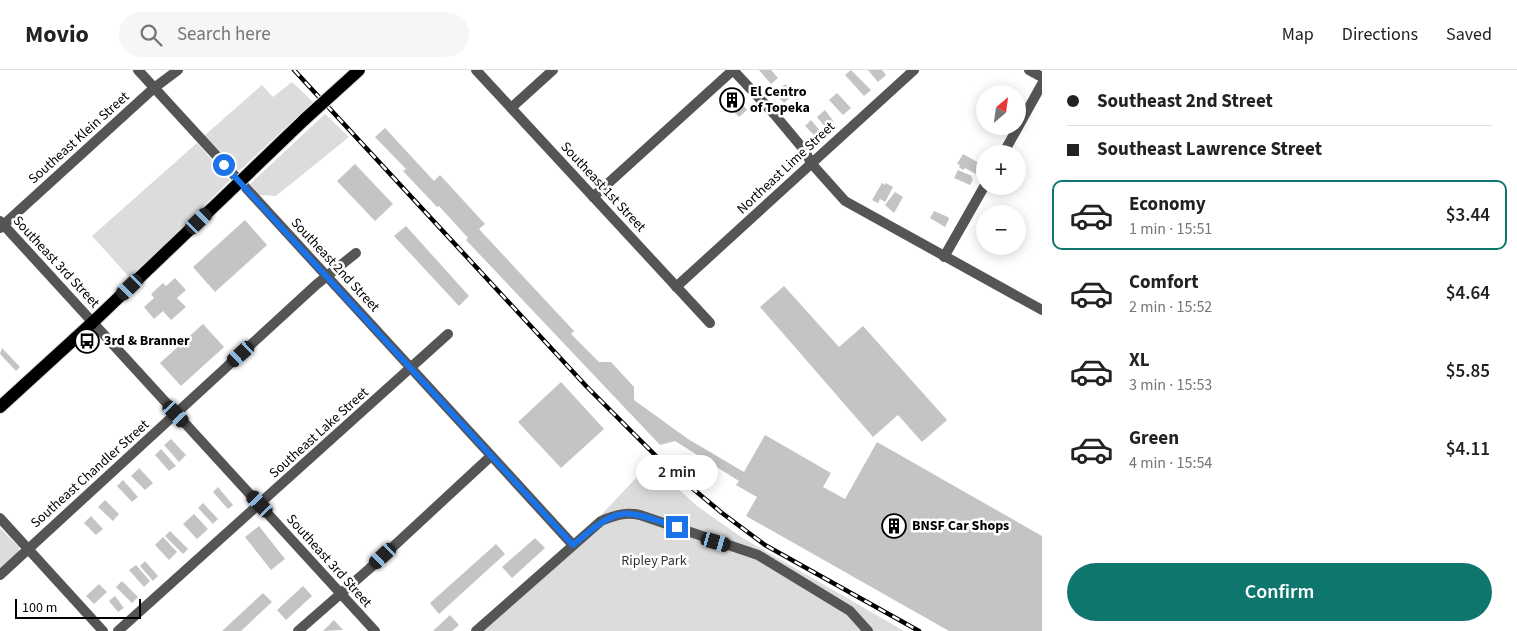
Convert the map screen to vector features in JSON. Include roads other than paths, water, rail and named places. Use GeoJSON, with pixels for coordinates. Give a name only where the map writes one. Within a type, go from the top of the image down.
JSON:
{"type":"FeatureCollection","features":[{"type":"Feature","properties":{"kind":"main road"},"geometry":{"type":"LineString","coordinates":[[0,407],[93,322],[305,119],[359,70]]}},
{"type":"Feature","properties":{"kind":"street","name":"Southeast 2nd Street"},"geometry":{"type":"LineString","coordinates":[[138,70],[573,545]]}},
{"type":"Feature","properties":{"kind":"street","name":"Southeast Klein Street"},"geometry":{"type":"LineString","coordinates":[[1,225],[154,88],[178,70]]}},
{"type":"Feature","properties":{"kind":"street","name":"Southeast 1st Street"},"geometry":{"type":"LineString","coordinates":[[476,70],[710,323]]}},
{"type":"Feature","properties":{"kind":"street"},"geometry":{"type":"LineString","coordinates":[[511,108],[553,70]]}},
{"type":"Feature","properties":{"kind":"street"},"geometry":{"type":"LineString","coordinates":[[593,197],[733,70],[805,151],[811,163],[845,201],[1042,310]]}},
{"type":"Feature","properties":{"kind":"street","name":"Northeast Lime Street"},"geometry":{"type":"LineString","coordinates":[[676,287],[914,70]]}},
{"type":"Feature","properties":{"kind":"street"},"geometry":{"type":"LineString","coordinates":[[1028,70],[1042,77]]}},
{"type":"Feature","properties":{"kind":"street"},"geometry":{"type":"LineString","coordinates":[[1008,145],[1042,84]]}},
{"type":"Feature","properties":{"kind":"street"},"geometry":{"type":"LineString","coordinates":[[944,257],[979,195]]}},
{"type":"Feature","properties":{"kind":"street","name":"Southeast 3rd Street"},"geometry":{"type":"LineString","coordinates":[[1,225],[93,322],[375,631]]}},
{"type":"Feature","properties":{"kind":"street","name":"Southeast Chandler Street"},"geometry":{"type":"LineString","coordinates":[[0,575],[326,276],[356,253]]}},
{"type":"Feature","properties":{"kind":"street","name":"Southeast Lake Street"},"geometry":{"type":"LineString","coordinates":[[118,631],[448,334]]}},
{"type":"Feature","properties":{"kind":"street"},"geometry":{"type":"LineString","coordinates":[[298,631],[369,569],[491,456]]}},
{"type":"Feature","properties":{"kind":"street"},"geometry":{"type":"LineString","coordinates":[[476,631],[601,521],[623,514],[640,515],[742,549],[768,560],[850,610],[868,631]]}},
{"type":"Feature","properties":{"kind":"street"},"geometry":{"type":"LineString","coordinates":[[0,518],[103,631]]}},
{"type":"Feature","properties":{"kind":"railway"},"geometry":{"type":"LineString","coordinates":[[294,70],[587,387],[668,468],[722,513],[765,545],[919,631]]}},
{"type":"Feature","properties":{"kind":"place","name":"El Centro of Topeka"},"geometry":{"type":"Point","coordinates":[732,100]}},
{"type":"Feature","properties":{"kind":"place","name":"3rd & Branner"},"geometry":{"type":"Point","coordinates":[87,341]}},
{"type":"Feature","properties":{"kind":"place","name":"BNSF Car Shops"},"geometry":{"type":"Point","coordinates":[894,526]}},
{"type":"Feature","properties":{"kind":"park label","name":"Ripley Park"},"geometry":{"type":"Point","coordinates":[654,561]}}]}
